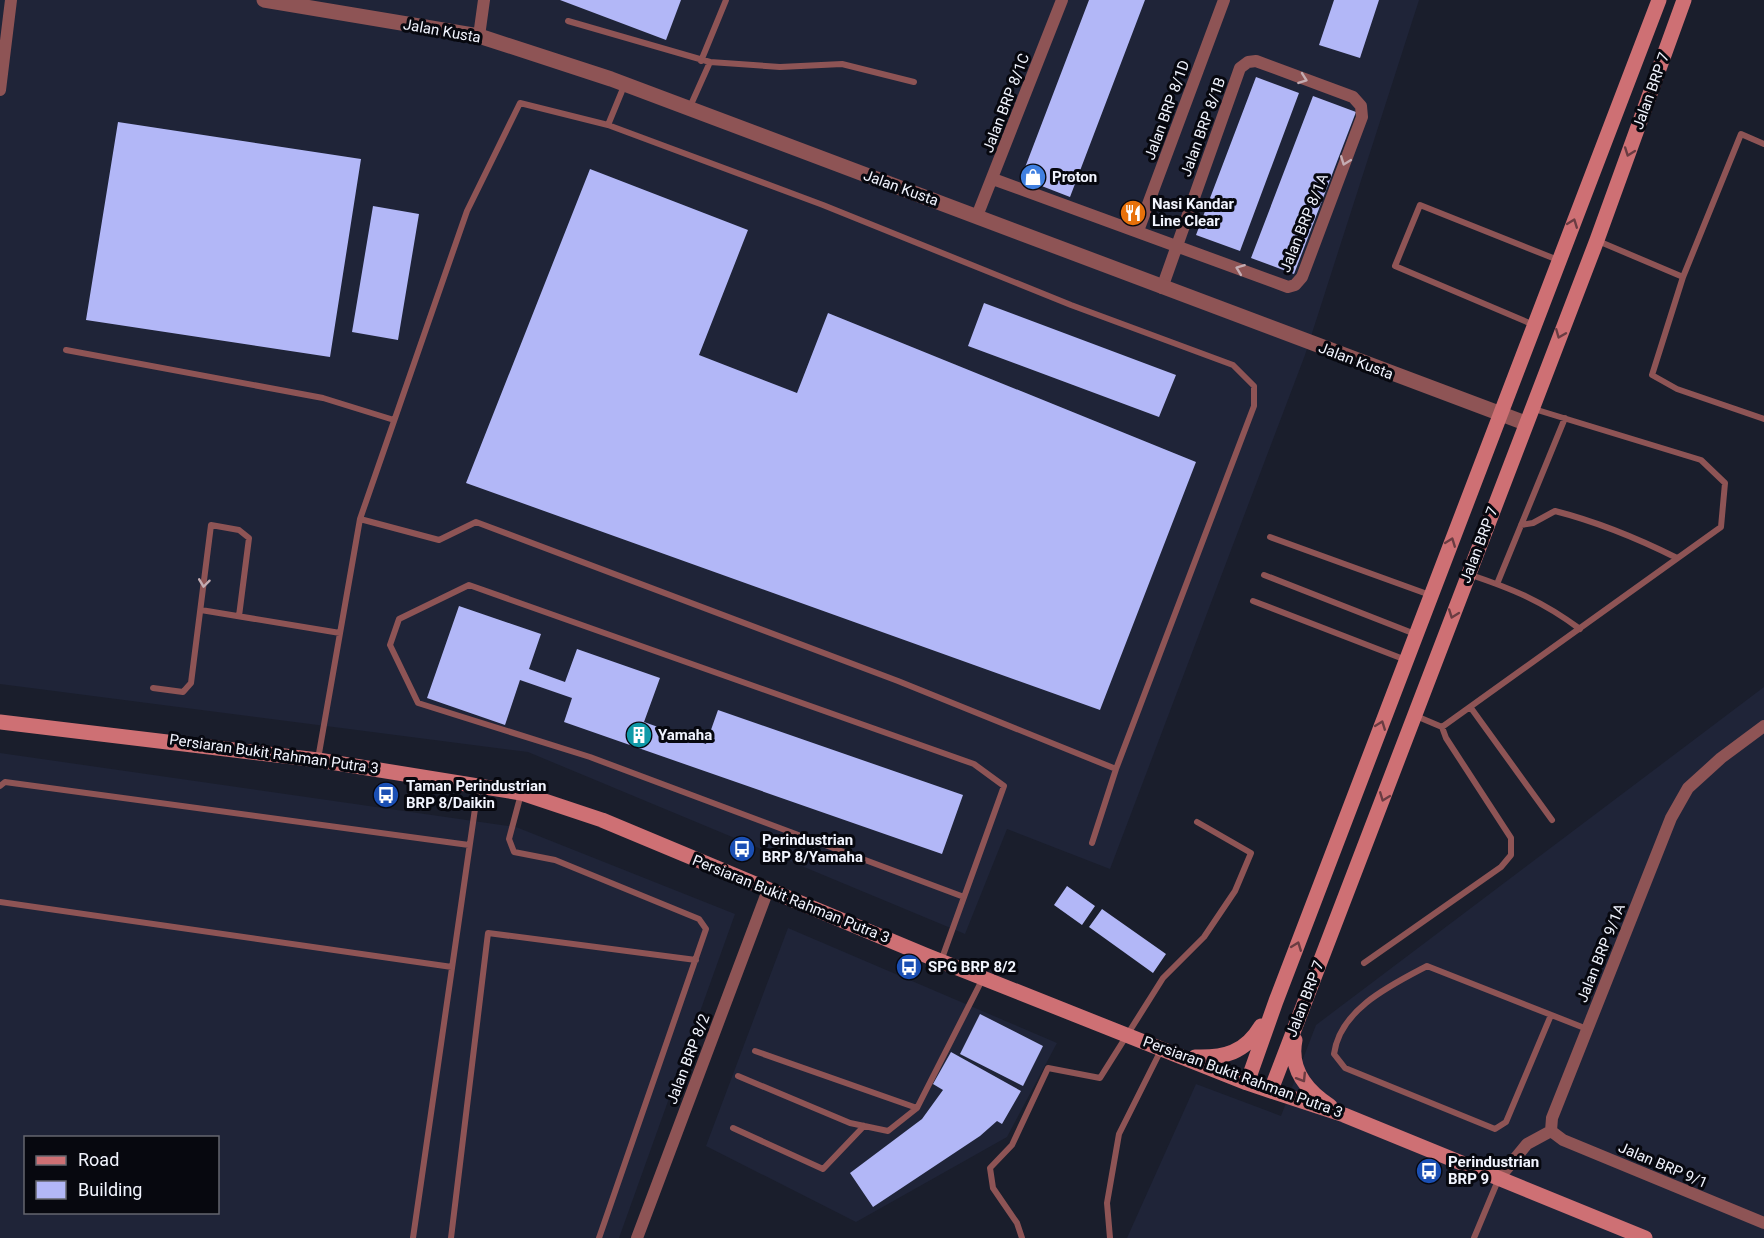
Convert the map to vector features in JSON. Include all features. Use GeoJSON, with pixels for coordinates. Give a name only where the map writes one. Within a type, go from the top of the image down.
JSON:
{"type":"FeatureCollection","features":[{"type":"Feature","properties":{"kind":"main road","name":"Jalan BRP 7"},"geometry":{"type":"LineString","coordinates":[[1247,1083],[1276,1001],[1659,0]]}},
{"type":"Feature","properties":{"kind":"main road","name":"Jalan BRP 7"},"geometry":{"type":"LineString","coordinates":[[1271,1090],[1597,240],[1684,0]]}},
{"type":"Feature","properties":{"kind":"main road","name":"Persiaran Bukit Rahman Putra 3"},"geometry":{"type":"LineString","coordinates":[[2,721],[318,760],[478,784],[521,793],[602,820],[941,961],[1247,1083],[1344,1115],[1645,1238]]}},
{"type":"Feature","properties":{"kind":"main road"},"geometry":{"type":"LineString","coordinates":[[1184,1057],[1217,1058],[1238,1051],[1253,1040],[1276,1001]]}},
{"type":"Feature","properties":{"kind":"main road"},"geometry":{"type":"LineString","coordinates":[[1304,1002],[1293,1061],[1301,1078],[1317,1097],[1344,1115]]}},
{"type":"Feature","properties":{"kind":"street"},"geometry":{"type":"LineString","coordinates":[[0,90],[3,27],[11,0]]}},
{"type":"Feature","properties":{"kind":"street","name":"Jalan Kusta"},"geometry":{"type":"LineString","coordinates":[[264,0],[479,36],[624,84],[1525,423]]}},
{"type":"Feature","properties":{"kind":"street"},"geometry":{"type":"LineString","coordinates":[[479,36],[484,0]]}},
{"type":"Feature","properties":{"kind":"street","name":"Jalan BRP 8/1C"},"geometry":{"type":"LineString","coordinates":[[976,216],[993,179],[1062,0]]}},
{"type":"Feature","properties":{"kind":"street","name":"Jalan BRP 8/1D"},"geometry":{"type":"LineString","coordinates":[[1138,231],[1224,0]]}},
{"type":"Feature","properties":{"kind":"street","name":"Jalan BRP 8/1B"},"geometry":{"type":"LineString","coordinates":[[1162,288],[1240,68],[1248,62],[1256,62],[1353,98],[1361,106]]}},
{"type":"Feature","properties":{"kind":"street","name":"Jalan BRP 8/1A"},"geometry":{"type":"LineString","coordinates":[[993,179],[1177,244],[1288,287],[1295,285],[1302,277],[1362,117],[1361,106]]}},
{"type":"Feature","properties":{"kind":"street","name":"Jalan BRP 9/1A"},"geometry":{"type":"LineString","coordinates":[[1551,1131],[1552,1118],[1671,819],[1688,788],[1721,758],[1764,726]]}},
{"type":"Feature","properties":{"kind":"street","name":"Jalan BRP 8/2"},"geometry":{"type":"LineString","coordinates":[[637,1238],[768,890]]}},
{"type":"Feature","properties":{"kind":"street"},"geometry":{"type":"LineString","coordinates":[[1499,1178],[1527,1144],[1551,1131]]}},
{"type":"Feature","properties":{"kind":"street","name":"Jalan BRP 9/1"},"geometry":{"type":"LineString","coordinates":[[1551,1131],[1563,1140],[1764,1223]]}},
{"type":"Feature","properties":{"kind":"lane"},"geometry":{"type":"LineString","coordinates":[[701,61],[726,0]]}},
{"type":"Feature","properties":{"kind":"lane"},"geometry":{"type":"LineString","coordinates":[[568,21],[701,61],[780,67],[842,64],[914,82]]}},
{"type":"Feature","properties":{"kind":"lane"},"geometry":{"type":"LineString","coordinates":[[689,109],[710,62]]}},
{"type":"Feature","properties":{"kind":"lane"},"geometry":{"type":"LineString","coordinates":[[608,125],[624,84]]}},
{"type":"Feature","properties":{"kind":"lane"},"geometry":{"type":"LineString","coordinates":[[318,760],[360,519],[467,211],[520,103],[608,125],[1233,365],[1254,386],[1254,406],[1116,769],[1092,843]]}},
{"type":"Feature","properties":{"kind":"lane"},"geometry":{"type":"LineString","coordinates":[[1764,144],[1741,134],[1683,277],[1652,375],[1677,389],[1764,419]]}},
{"type":"Feature","properties":{"kind":"lane"},"geometry":{"type":"LineString","coordinates":[[1534,325],[1395,266],[1420,205],[1559,261]]}},
{"type":"Feature","properties":{"kind":"lane"},"geometry":{"type":"LineString","coordinates":[[1597,240],[1683,277]]}},
{"type":"Feature","properties":{"kind":"lane"},"geometry":{"type":"LineString","coordinates":[[66,350],[323,398],[394,420]]}},
{"type":"Feature","properties":{"kind":"lane"},"geometry":{"type":"LineString","coordinates":[[1442,727],[1472,708],[1721,527],[1725,483],[1701,460],[1531,408]]}},
{"type":"Feature","properties":{"kind":"lane"},"geometry":{"type":"LineString","coordinates":[[1497,584],[1565,418]]}},
{"type":"Feature","properties":{"kind":"lane"},"geometry":{"type":"LineString","coordinates":[[1521,525],[1533,523],[1555,512],[1630,535],[1677,558]]}},
{"type":"Feature","properties":{"kind":"lane"},"geometry":{"type":"LineString","coordinates":[[360,519],[439,540],[476,522],[898,681],[1116,769]]}},
{"type":"Feature","properties":{"kind":"lane"},"geometry":{"type":"LineString","coordinates":[[153,688],[183,692],[190,687],[211,525],[239,530],[249,538],[239,616]]}},
{"type":"Feature","properties":{"kind":"lane"},"geometry":{"type":"LineString","coordinates":[[1270,537],[1431,596]]}},
{"type":"Feature","properties":{"kind":"lane"},"geometry":{"type":"LineString","coordinates":[[1468,574],[1549,606],[1580,629]]}},
{"type":"Feature","properties":{"kind":"lane"},"geometry":{"type":"LineString","coordinates":[[1264,575],[1416,634]]}},
{"type":"Feature","properties":{"kind":"lane"},"geometry":{"type":"LineString","coordinates":[[941,961],[1004,786],[974,764],[470,585],[399,619],[390,645],[418,703],[590,757],[964,897]]}},
{"type":"Feature","properties":{"kind":"lane"},"geometry":{"type":"LineString","coordinates":[[1253,601],[1406,660]]}},
{"type":"Feature","properties":{"kind":"lane"},"geometry":{"type":"LineString","coordinates":[[201,610],[340,633]]}},
{"type":"Feature","properties":{"kind":"lane"},"geometry":{"type":"LineString","coordinates":[[1472,708],[1552,819]]}},
{"type":"Feature","properties":{"kind":"lane"},"geometry":{"type":"LineString","coordinates":[[1364,963],[1501,867],[1511,855],[1511,838],[1446,738],[1442,727],[1416,716]]}},
{"type":"Feature","properties":{"kind":"lane"},"geometry":{"type":"LineString","coordinates":[[0,786],[5,782],[469,845]]}},
{"type":"Feature","properties":{"kind":"lane"},"geometry":{"type":"LineString","coordinates":[[412,1238],[478,784]]}},
{"type":"Feature","properties":{"kind":"lane"},"geometry":{"type":"LineString","coordinates":[[521,793],[510,839],[514,852],[555,860],[699,919],[705,925],[706,933],[599,1238]]}},
{"type":"Feature","properties":{"kind":"lane"},"geometry":{"type":"LineString","coordinates":[[1022,1238],[1017,1223],[993,1188],[990,1168],[1012,1145],[1048,1068],[1100,1078],[1163,978],[1204,937],[1229,901],[1251,853],[1197,822]]}},
{"type":"Feature","properties":{"kind":"lane"},"geometry":{"type":"LineString","coordinates":[[0,902],[452,967]]}},
{"type":"Feature","properties":{"kind":"lane"},"geometry":{"type":"LineString","coordinates":[[451,1238],[488,933],[696,960]]}},
{"type":"Feature","properties":{"kind":"lane"},"geometry":{"type":"LineString","coordinates":[[1551,1015],[1506,1122],[1495,1129],[1345,1068],[1334,1054],[1335,1042],[1351,1017],[1365,1004],[1427,966],[1587,1029]]}},
{"type":"Feature","properties":{"kind":"lane"},"geometry":{"type":"LineString","coordinates":[[738,1076],[864,1126],[888,1131],[917,1108],[984,977]]}},
{"type":"Feature","properties":{"kind":"lane"},"geometry":{"type":"LineString","coordinates":[[1110,1238],[1107,1203],[1119,1134],[1162,1048]]}},
{"type":"Feature","properties":{"kind":"lane"},"geometry":{"type":"LineString","coordinates":[[755,1051],[917,1108]]}},
{"type":"Feature","properties":{"kind":"lane"},"geometry":{"type":"LineString","coordinates":[[733,1128],[823,1169],[864,1126]]}},
{"type":"Feature","properties":{"kind":"lane"},"geometry":{"type":"LineString","coordinates":[[1474,1238],[1499,1178]]}},
{"type":"Feature","properties":{"kind":"shaded area"},"geometry":{"type":"Polygon","coordinates":[[[0,0],[1419,0],[1305,355],[1110,869],[1007,829],[965,934],[528,752],[0,684],[0,0]]]}},
{"type":"Feature","properties":{"kind":"shaded area"},"geometry":{"type":"Polygon","coordinates":[[[1764,687],[1764,1238],[1127,1238],[1196,1084],[1281,1116],[1316,1025],[1764,687]]]}},
{"type":"Feature","properties":{"kind":"shaded area"},"geometry":{"type":"Polygon","coordinates":[[[0,753],[516,827],[735,914],[619,1238],[0,1238],[0,753]]]}},
{"type":"Feature","properties":{"kind":"shaded area"},"geometry":{"type":"Polygon","coordinates":[[[788,928],[1057,1043],[1007,1137],[856,1222],[706,1146],[788,928]]]}},
{"type":"Feature","properties":{"kind":"building"},"geometry":{"type":"Polygon","coordinates":[[[560,0],[681,0],[666,40],[560,0]]]}},
{"type":"Feature","properties":{"kind":"building"},"geometry":{"type":"Polygon","coordinates":[[[1089,0],[1145,0],[1070,197],[1021,178],[1089,0]]]}},
{"type":"Feature","properties":{"kind":"building"},"geometry":{"type":"Polygon","coordinates":[[[1334,0],[1379,0],[1360,58],[1319,45],[1334,0]]]}},
{"type":"Feature","properties":{"kind":"building"},"geometry":{"type":"Polygon","coordinates":[[[1256,77],[1299,93],[1240,251],[1196,235],[1256,77]]]}},
{"type":"Feature","properties":{"kind":"building"},"geometry":{"type":"Polygon","coordinates":[[[1313,96],[1356,112],[1294,274],[1251,258],[1313,96]]]}},
{"type":"Feature","properties":{"kind":"building"},"geometry":{"type":"Polygon","coordinates":[[[118,122],[361,159],[330,357],[86,320],[118,122]]]}},
{"type":"Feature","properties":{"kind":"building"},"geometry":{"type":"Polygon","coordinates":[[[590,169],[748,230],[699,355],[797,393],[828,313],[1196,462],[1100,710],[466,483],[590,169]]]}},
{"type":"Feature","properties":{"kind":"building"},"geometry":{"type":"Polygon","coordinates":[[[373,206],[419,214],[398,340],[352,332],[373,206]]]}},
{"type":"Feature","properties":{"kind":"building"},"geometry":{"type":"Polygon","coordinates":[[[984,303],[1176,375],[1159,417],[968,346],[984,303]]]}},
{"type":"Feature","properties":{"kind":"building","name":"Yamaha"},"geometry":{"type":"Polygon","coordinates":[[[459,606],[541,634],[529,669],[565,682],[577,649],[660,678],[644,722],[706,744],[718,710],[963,795],[942,854],[564,722],[572,698],[520,680],[505,725],[427,698],[459,606]]]}},
{"type":"Feature","properties":{"kind":"building"},"geometry":{"type":"Polygon","coordinates":[[[1067,886],[1095,906],[1082,925],[1054,905],[1067,886]]]}},
{"type":"Feature","properties":{"kind":"building"},"geometry":{"type":"Polygon","coordinates":[[[1102,909],[1166,954],[1153,973],[1089,927],[1102,909]]]}},
{"type":"Feature","properties":{"kind":"building"},"geometry":{"type":"Polygon","coordinates":[[[980,1014],[1043,1046],[1023,1086],[960,1054],[980,1014]]]}},
{"type":"Feature","properties":{"kind":"building"},"geometry":{"type":"Polygon","coordinates":[[[951,1052],[1021,1091],[1002,1124],[997,1121],[980,1136],[873,1207],[850,1173],[922,1119],[943,1090],[933,1084],[951,1052]]]}},
{"type":"Feature","properties":{"kind":"place","name":"Proton"},"geometry":{"type":"Point","coordinates":[1033,177]}},
{"type":"Feature","properties":{"kind":"place","name":"Nasi Kandar Line Clear"},"geometry":{"type":"Point","coordinates":[1133,213]}},
{"type":"Feature","properties":{"kind":"place","name":"Yamaha"},"geometry":{"type":"Point","coordinates":[639,735]}},
{"type":"Feature","properties":{"kind":"place","name":"Taman Perindustrian BRP 8/Daikin"},"geometry":{"type":"Point","coordinates":[386,795]}},
{"type":"Feature","properties":{"kind":"place","name":"Perindustrian BRP 8/Yamaha"},"geometry":{"type":"Point","coordinates":[742,849]}},
{"type":"Feature","properties":{"kind":"place","name":"SPG BRP 8/2"},"geometry":{"type":"Point","coordinates":[909,967]}},
{"type":"Feature","properties":{"kind":"place","name":"Perindustrian BRP 9"},"geometry":{"type":"Point","coordinates":[1429,1171]}}]}
